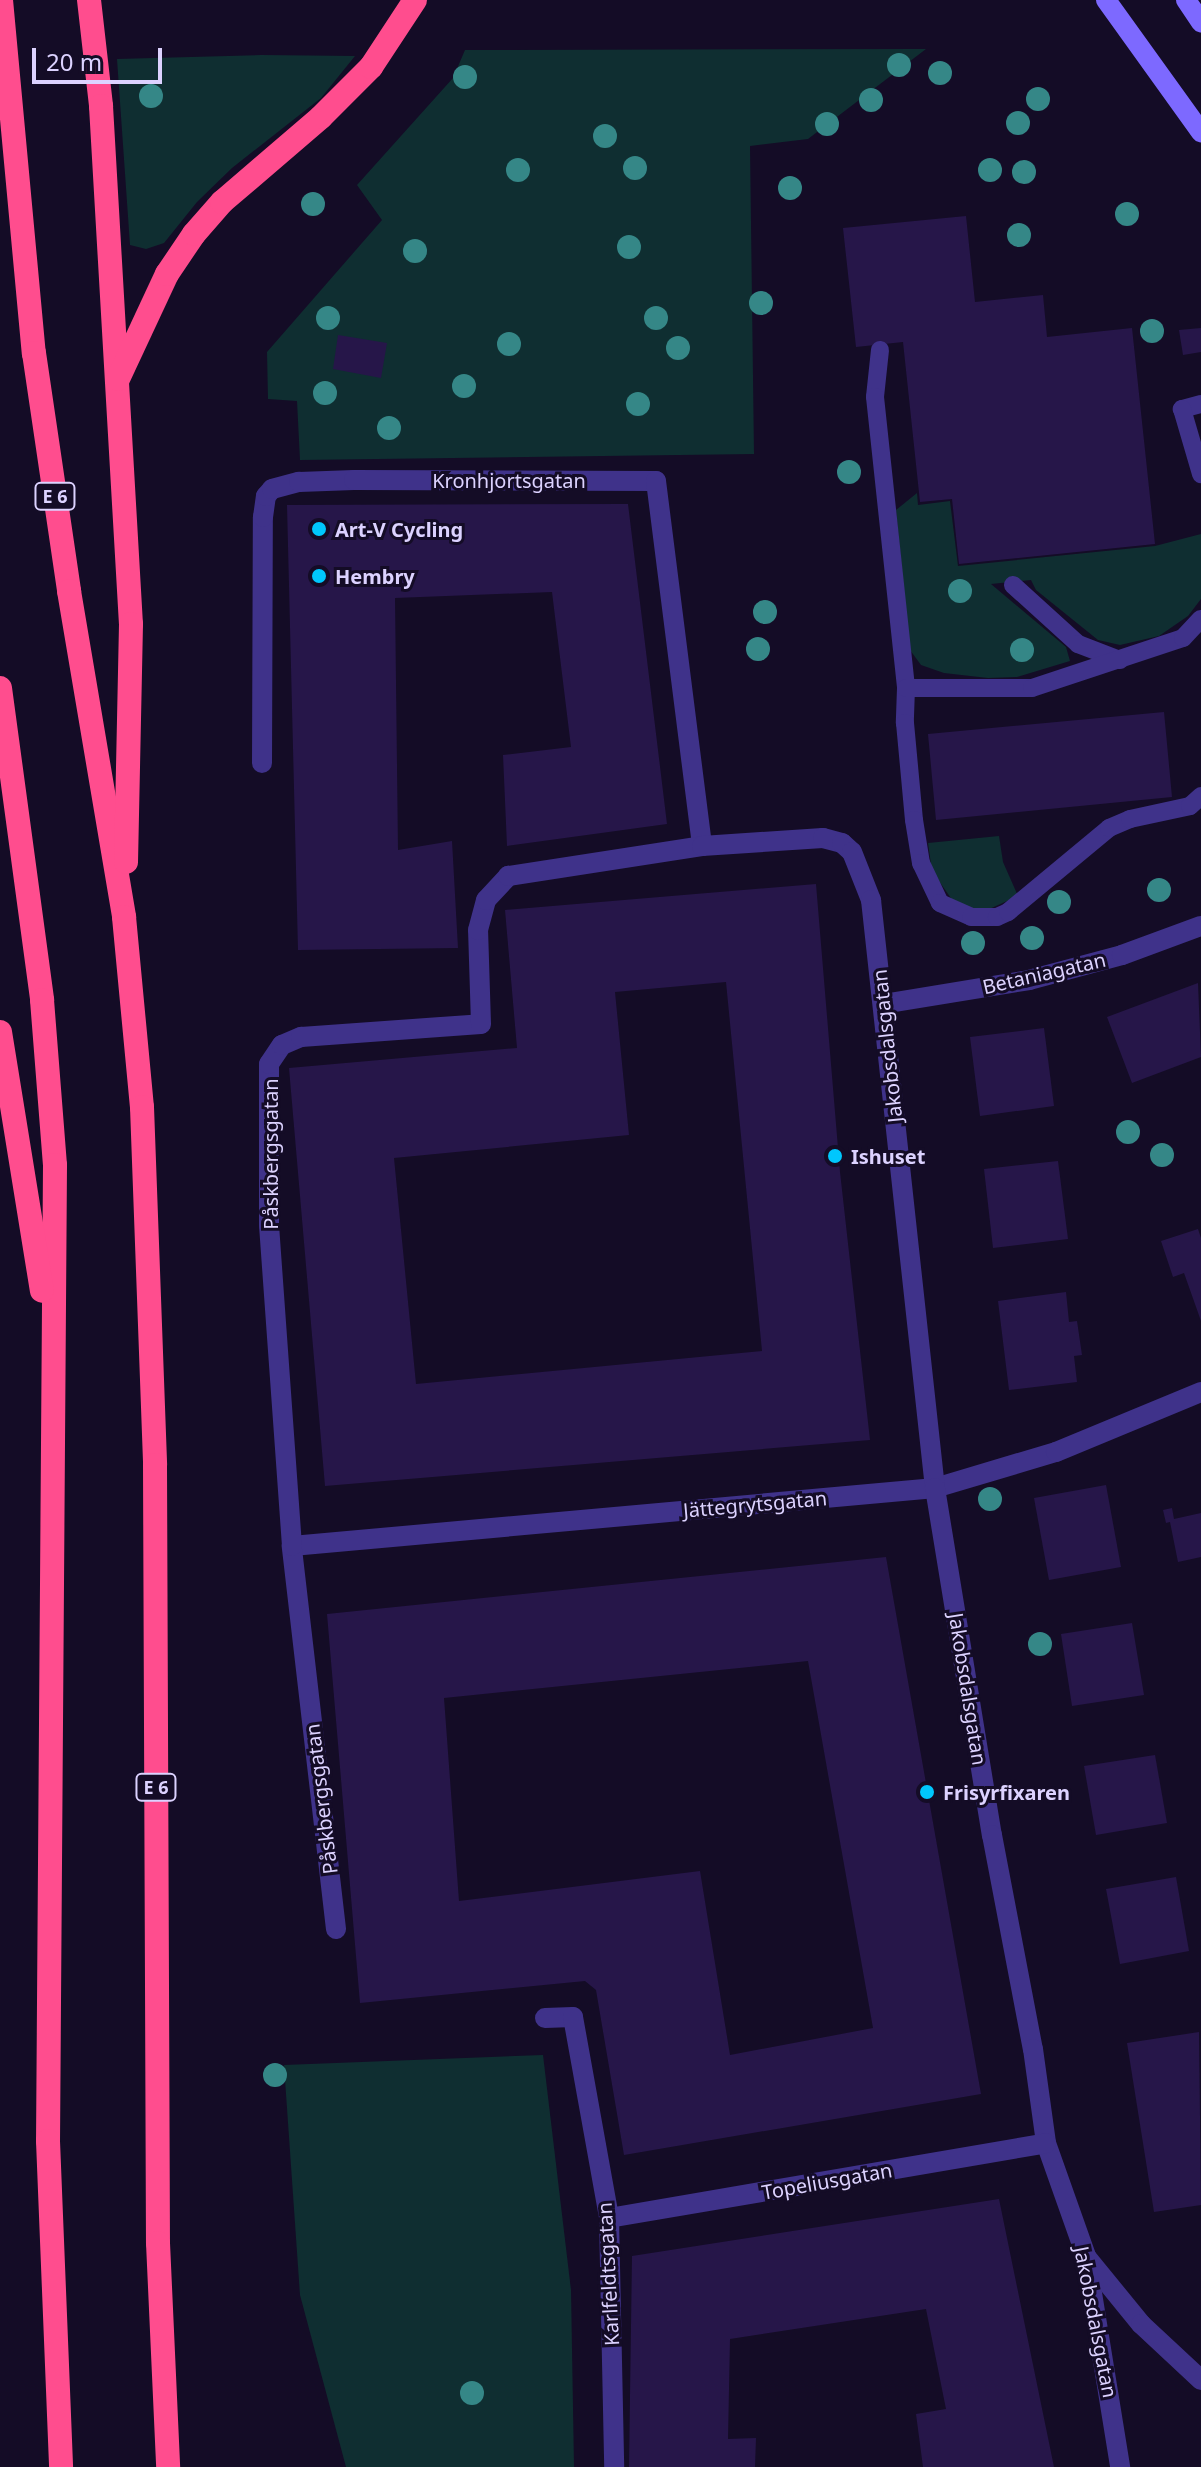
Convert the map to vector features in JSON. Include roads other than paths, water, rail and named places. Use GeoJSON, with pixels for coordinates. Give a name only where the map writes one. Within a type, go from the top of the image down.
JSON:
{"type":"FeatureCollection","features":[{"type":"Feature","properties":{"kind":"highway","name":"E 6"},"geometry":{"type":"LineString","coordinates":[[1,0],[36,368],[69,591],[124,917],[142,1107],[152,1302],[158,2243],[168,2467]]}},
{"type":"Feature","properties":{"kind":"highway"},"geometry":{"type":"LineString","coordinates":[[89,0],[101,106],[131,624],[124,917]]}},
{"type":"Feature","properties":{"kind":"highway"},"geometry":{"type":"LineString","coordinates":[[116,385],[167,274],[194,234],[232,193],[321,117],[371,67],[415,0]]}},
{"type":"Feature","properties":{"kind":"highway"},"geometry":{"type":"LineString","coordinates":[[0,688],[42,1000],[55,1165],[48,2126],[61,2467]]}},
{"type":"Feature","properties":{"kind":"highway"},"geometry":{"type":"LineString","coordinates":[[0,1032],[53,1364]]}},
{"type":"Feature","properties":{"kind":"street"},"geometry":{"type":"LineString","coordinates":[[1106,0],[1201,132]]}},
{"type":"Feature","properties":{"kind":"street"},"geometry":{"type":"LineString","coordinates":[[1186,0],[1201,22]]}},
{"type":"Feature","properties":{"kind":"street","name":"Kronhjortsgatan"},"geometry":{"type":"LineString","coordinates":[[262,763],[263,517],[266,496],[278,485],[354,480],[656,481],[702,846]]}},
{"type":"Feature","properties":{"kind":"street","name":"Påskbergsgatan"},"geometry":{"type":"LineString","coordinates":[[336,1929],[292,1546],[269,1225],[269,1064],[282,1045],[301,1037],[481,1024],[478,930],[486,900],[508,876],[702,846],[823,838],[842,843],[852,852],[871,900]]}},
{"type":"Feature","properties":{"kind":"street","name":"Jakobsdalsgatan"},"geometry":{"type":"LineString","coordinates":[[871,900],[935,1488],[992,1835],[1033,2049],[1046,2143],[1086,2256],[1120,2467]]}},
{"type":"Feature","properties":{"kind":"street","name":"Betaniagatan"},"geometry":{"type":"LineString","coordinates":[[883,1004],[1029,980],[1122,955],[1201,926]]}},
{"type":"Feature","properties":{"kind":"street","name":"Jättegrytsgatan"},"geometry":{"type":"LineString","coordinates":[[292,1546],[935,1488],[1056,1452],[1201,1392]]}},
{"type":"Feature","properties":{"kind":"street","name":"Karlfeldtsgatan"},"geometry":{"type":"LineString","coordinates":[[545,2018],[573,2017],[609,2218],[614,2467]]}},
{"type":"Feature","properties":{"kind":"street","name":"Topeliusgatan"},"geometry":{"type":"LineString","coordinates":[[609,2218],[1046,2143]]}},
{"type":"Feature","properties":{"kind":"street"},"geometry":{"type":"LineString","coordinates":[[1086,2256],[1141,2324],[1201,2380]]}},
{"type":"Feature","properties":{"kind":"lane"},"geometry":{"type":"LineString","coordinates":[[880,350],[875,397],[906,688],[905,723],[921,863],[940,903],[960,913],[984,918],[1008,912],[1109,828],[1130,819],[1190,806],[1201,796]]}},
{"type":"Feature","properties":{"kind":"lane"},"geometry":{"type":"LineString","coordinates":[[1201,404],[1182,409],[1201,474]]}},
{"type":"Feature","properties":{"kind":"lane"},"geometry":{"type":"LineString","coordinates":[[1013,585],[1078,644],[1121,660]]}},
{"type":"Feature","properties":{"kind":"lane"},"geometry":{"type":"LineString","coordinates":[[906,688],[1032,688],[1183,638],[1201,619]]}},
{"type":"Feature","properties":{"kind":"place","name":"Art-V Cycling"},"geometry":{"type":"Point","coordinates":[319,529]}},
{"type":"Feature","properties":{"kind":"place","name":"Hembry"},"geometry":{"type":"Point","coordinates":[319,576]}},
{"type":"Feature","properties":{"kind":"place","name":"Ishuset"},"geometry":{"type":"Point","coordinates":[835,1156]}},
{"type":"Feature","properties":{"kind":"place","name":"Frisyrfixaren"},"geometry":{"type":"Point","coordinates":[927,1792]}}]}
